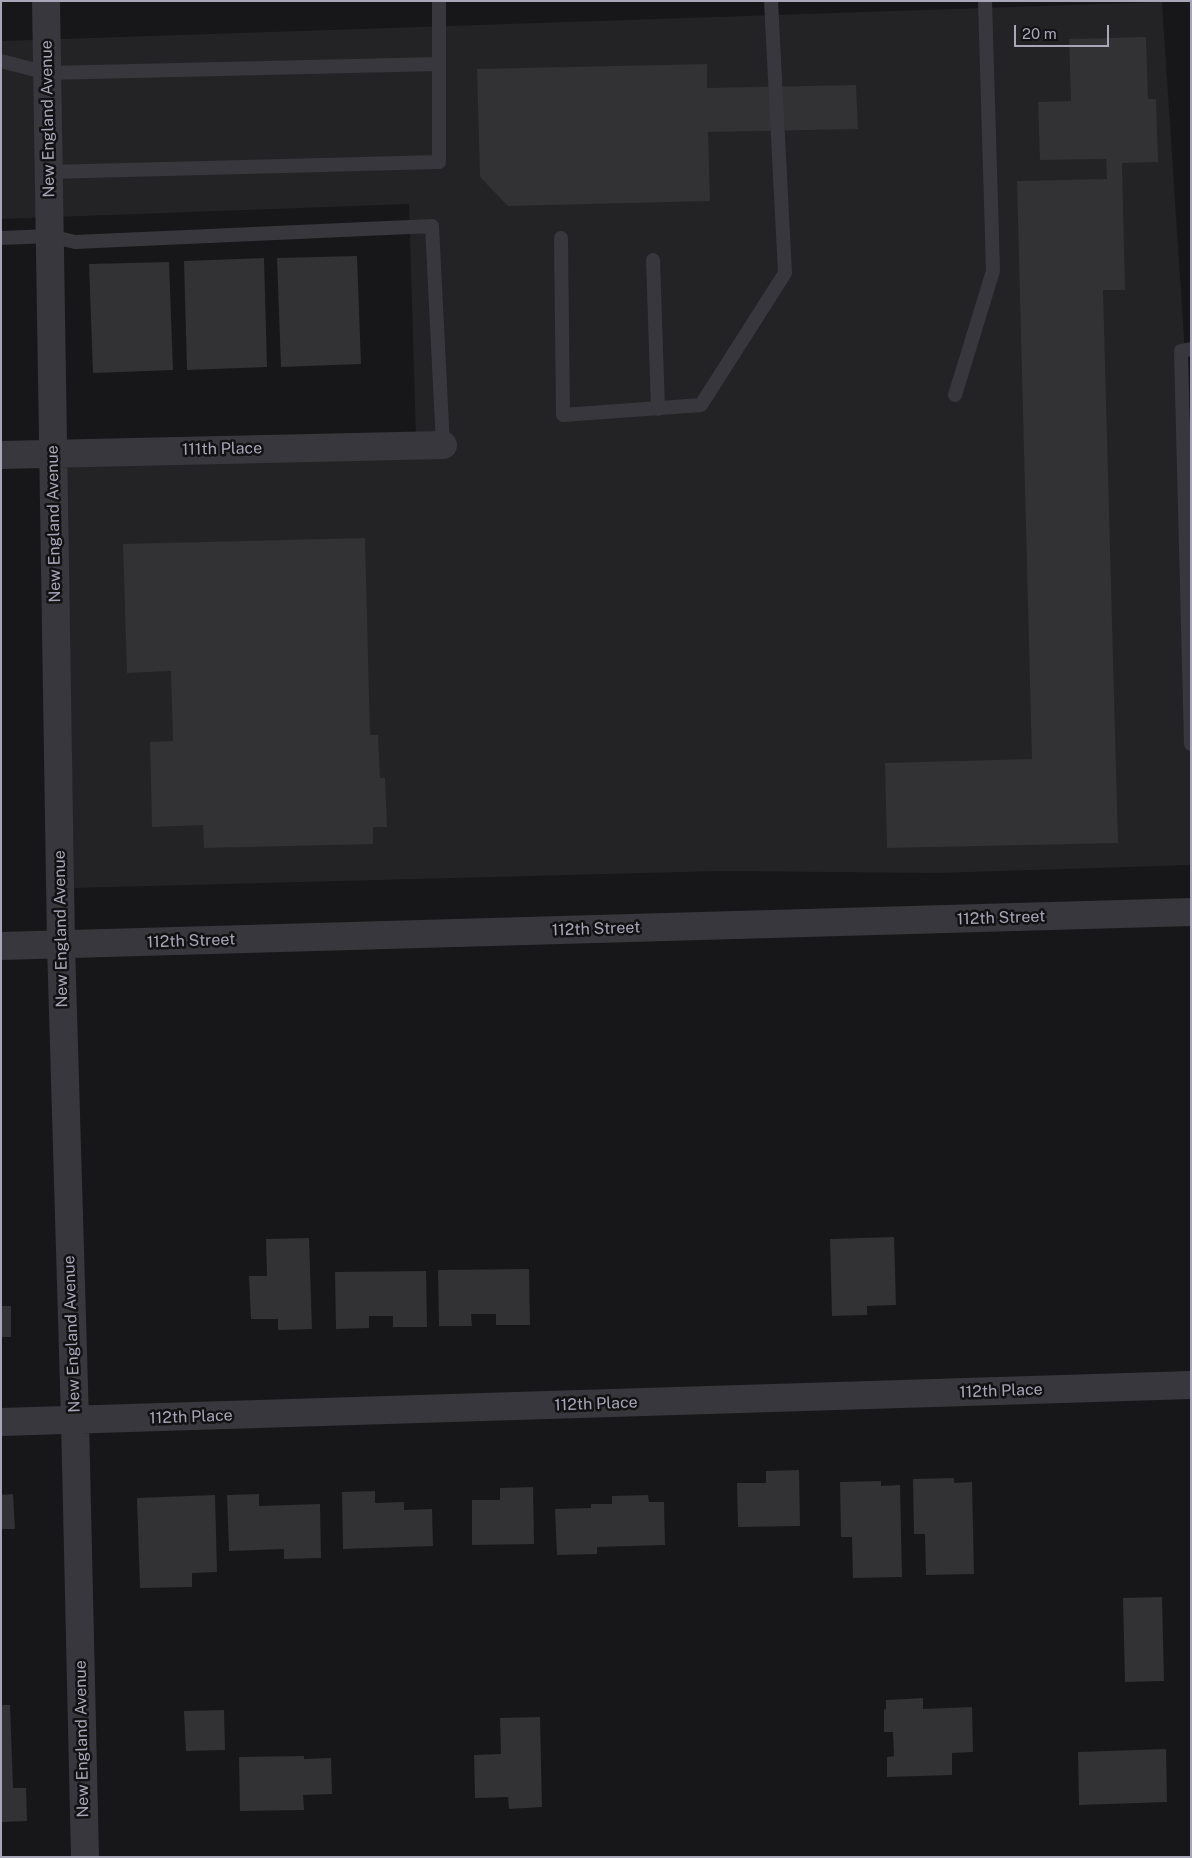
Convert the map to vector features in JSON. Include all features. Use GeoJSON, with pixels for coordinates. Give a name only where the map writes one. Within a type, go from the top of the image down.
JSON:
{"type":"FeatureCollection","features":[{"type":"Feature","properties":{"kind":"street","name":"New England Avenue"},"geometry":{"type":"LineString","coordinates":[[46,1],[61,944],[85,1857]]}},
{"type":"Feature","properties":{"kind":"street","name":"111th Place"},"geometry":{"type":"LineString","coordinates":[[1,455],[442,445]]}},
{"type":"Feature","properties":{"kind":"street","name":"112th Street"},"geometry":{"type":"LineString","coordinates":[[1,946],[1191,912]]}},
{"type":"Feature","properties":{"kind":"street","name":"112th Place"},"geometry":{"type":"LineString","coordinates":[[1,1422],[1191,1385]]}},
{"type":"Feature","properties":{"kind":"lane"},"geometry":{"type":"LineString","coordinates":[[48,172],[439,162],[439,1]]}},
{"type":"Feature","properties":{"kind":"lane"},"geometry":{"type":"LineString","coordinates":[[561,238],[563,415],[701,405],[785,273],[771,1]]}},
{"type":"Feature","properties":{"kind":"lane"},"geometry":{"type":"LineString","coordinates":[[955,395],[993,271],[985,1]]}},
{"type":"Feature","properties":{"kind":"lane"},"geometry":{"type":"LineString","coordinates":[[1,61],[47,73],[439,64]]}},
{"type":"Feature","properties":{"kind":"lane"},"geometry":{"type":"LineString","coordinates":[[1,238],[50,236],[75,242],[432,226],[442,445]]}},
{"type":"Feature","properties":{"kind":"lane"},"geometry":{"type":"LineString","coordinates":[[653,260],[658,408]]}},
{"type":"Feature","properties":{"kind":"lane"},"geometry":{"type":"LineString","coordinates":[[1191,349],[1180,351],[1191,744]]}},
{"type":"Feature","properties":{"kind":"shaded area"},"geometry":{"type":"Polygon","coordinates":[[[1162,2],[1191,445],[1191,865],[938,873],[721,871],[74,888],[66,446],[416,438],[409,204],[1,219],[1,41],[1162,2]]]}},
{"type":"Feature","properties":{"kind":"building"},"geometry":{"type":"Polygon","coordinates":[[[1146,37],[1148,99],[1156,99],[1158,162],[1122,163],[1125,290],[1103,290],[1118,843],[887,848],[885,763],[1032,759],[1017,181],[1107,179],[1106,159],[1040,160],[1038,102],[1071,101],[1069,39],[1146,37]]]}},
{"type":"Feature","properties":{"kind":"building"},"geometry":{"type":"Polygon","coordinates":[[[707,64],[707,88],[856,85],[858,129],[708,132],[710,201],[508,206],[480,177],[477,69],[707,64]]]}},
{"type":"Feature","properties":{"kind":"building"},"geometry":{"type":"Polygon","coordinates":[[[357,256],[361,364],[281,367],[277,258],[357,256]]]}},
{"type":"Feature","properties":{"kind":"building"},"geometry":{"type":"Polygon","coordinates":[[[264,258],[267,367],[187,370],[184,261],[264,258]]]}},
{"type":"Feature","properties":{"kind":"building"},"geometry":{"type":"Polygon","coordinates":[[[169,262],[173,370],[93,373],[89,264],[169,262]]]}},
{"type":"Feature","properties":{"kind":"building"},"geometry":{"type":"Polygon","coordinates":[[[365,538],[370,735],[378,735],[380,778],[385,778],[387,827],[373,827],[373,844],[204,848],[203,825],[152,827],[150,742],[173,741],[171,671],[127,673],[123,544],[365,538]]]}},
{"type":"Feature","properties":{"kind":"building"},"geometry":{"type":"Polygon","coordinates":[[[894,1237],[896,1305],[867,1306],[867,1315],[832,1316],[830,1239],[894,1237]]]}},
{"type":"Feature","properties":{"kind":"building"},"geometry":{"type":"Polygon","coordinates":[[[309,1238],[312,1329],[278,1330],[278,1319],[251,1319],[249,1276],[267,1276],[266,1239],[309,1238]]]}},
{"type":"Feature","properties":{"kind":"building"},"geometry":{"type":"Polygon","coordinates":[[[529,1269],[530,1325],[496,1325],[496,1314],[471,1314],[472,1326],[439,1326],[438,1270],[529,1269]]]}},
{"type":"Feature","properties":{"kind":"building"},"geometry":{"type":"Polygon","coordinates":[[[426,1271],[427,1327],[393,1327],[393,1316],[369,1316],[369,1328],[336,1329],[335,1272],[426,1271]]]}},
{"type":"Feature","properties":{"kind":"building"},"geometry":{"type":"Polygon","coordinates":[[[1,1306],[11,1306],[11,1337],[1,1337],[1,1306]]]}},
{"type":"Feature","properties":{"kind":"building"},"geometry":{"type":"Polygon","coordinates":[[[799,1470],[800,1526],[738,1527],[737,1483],[766,1483],[766,1471],[799,1470]]]}},
{"type":"Feature","properties":{"kind":"building"},"geometry":{"type":"Polygon","coordinates":[[[954,1478],[954,1483],[972,1482],[974,1574],[926,1575],[925,1534],[914,1534],[913,1479],[954,1478]]]}},
{"type":"Feature","properties":{"kind":"building"},"geometry":{"type":"Polygon","coordinates":[[[881,1481],[881,1486],[900,1485],[902,1577],[853,1578],[852,1537],[841,1537],[840,1482],[881,1481]]]}},
{"type":"Feature","properties":{"kind":"building"},"geometry":{"type":"Polygon","coordinates":[[[533,1487],[534,1544],[472,1545],[472,1500],[500,1500],[500,1488],[533,1487]]]}},
{"type":"Feature","properties":{"kind":"building"},"geometry":{"type":"Polygon","coordinates":[[[375,1491],[375,1503],[404,1502],[404,1510],[432,1509],[433,1546],[343,1549],[342,1492],[375,1491]]]}},
{"type":"Feature","properties":{"kind":"building"},"geometry":{"type":"Polygon","coordinates":[[[13,1494],[15,1529],[1,1529],[1,1495],[13,1494]]]}},
{"type":"Feature","properties":{"kind":"building"},"geometry":{"type":"Polygon","coordinates":[[[259,1494],[259,1506],[320,1504],[321,1558],[284,1559],[284,1549],[229,1551],[227,1495],[259,1494]]]}},
{"type":"Feature","properties":{"kind":"building"},"geometry":{"type":"Polygon","coordinates":[[[215,1495],[217,1572],[192,1573],[192,1587],[140,1588],[137,1498],[215,1495]]]}},
{"type":"Feature","properties":{"kind":"building"},"geometry":{"type":"Polygon","coordinates":[[[648,1495],[649,1502],[664,1502],[665,1545],[597,1547],[597,1554],[557,1555],[555,1509],[591,1508],[591,1504],[612,1504],[612,1496],[648,1495]]]}},
{"type":"Feature","properties":{"kind":"building"},"geometry":{"type":"Polygon","coordinates":[[[1162,1597],[1164,1681],[1125,1682],[1123,1598],[1162,1597]]]}},
{"type":"Feature","properties":{"kind":"building"},"geometry":{"type":"Polygon","coordinates":[[[923,1698],[923,1709],[972,1707],[973,1752],[952,1753],[952,1775],[887,1777],[887,1757],[894,1756],[893,1732],[884,1732],[886,1700],[923,1698]]]}},
{"type":"Feature","properties":{"kind":"building"},"geometry":{"type":"Polygon","coordinates":[[[1,1705],[10,1705],[13,1788],[26,1788],[27,1821],[1,1822],[1,1705]]]}},
{"type":"Feature","properties":{"kind":"building"},"geometry":{"type":"Polygon","coordinates":[[[224,1710],[225,1750],[186,1751],[184,1711],[224,1710]]]}},
{"type":"Feature","properties":{"kind":"building"},"geometry":{"type":"Polygon","coordinates":[[[540,1717],[542,1807],[509,1809],[508,1797],[475,1798],[474,1755],[501,1754],[500,1718],[540,1717]]]}},
{"type":"Feature","properties":{"kind":"building"},"geometry":{"type":"Polygon","coordinates":[[[1166,1749],[1167,1802],[1079,1805],[1078,1752],[1166,1749]]]}},
{"type":"Feature","properties":{"kind":"building"},"geometry":{"type":"Polygon","coordinates":[[[304,1756],[304,1759],[331,1758],[332,1794],[303,1795],[304,1810],[240,1811],[239,1757],[304,1756]]]}}]}
